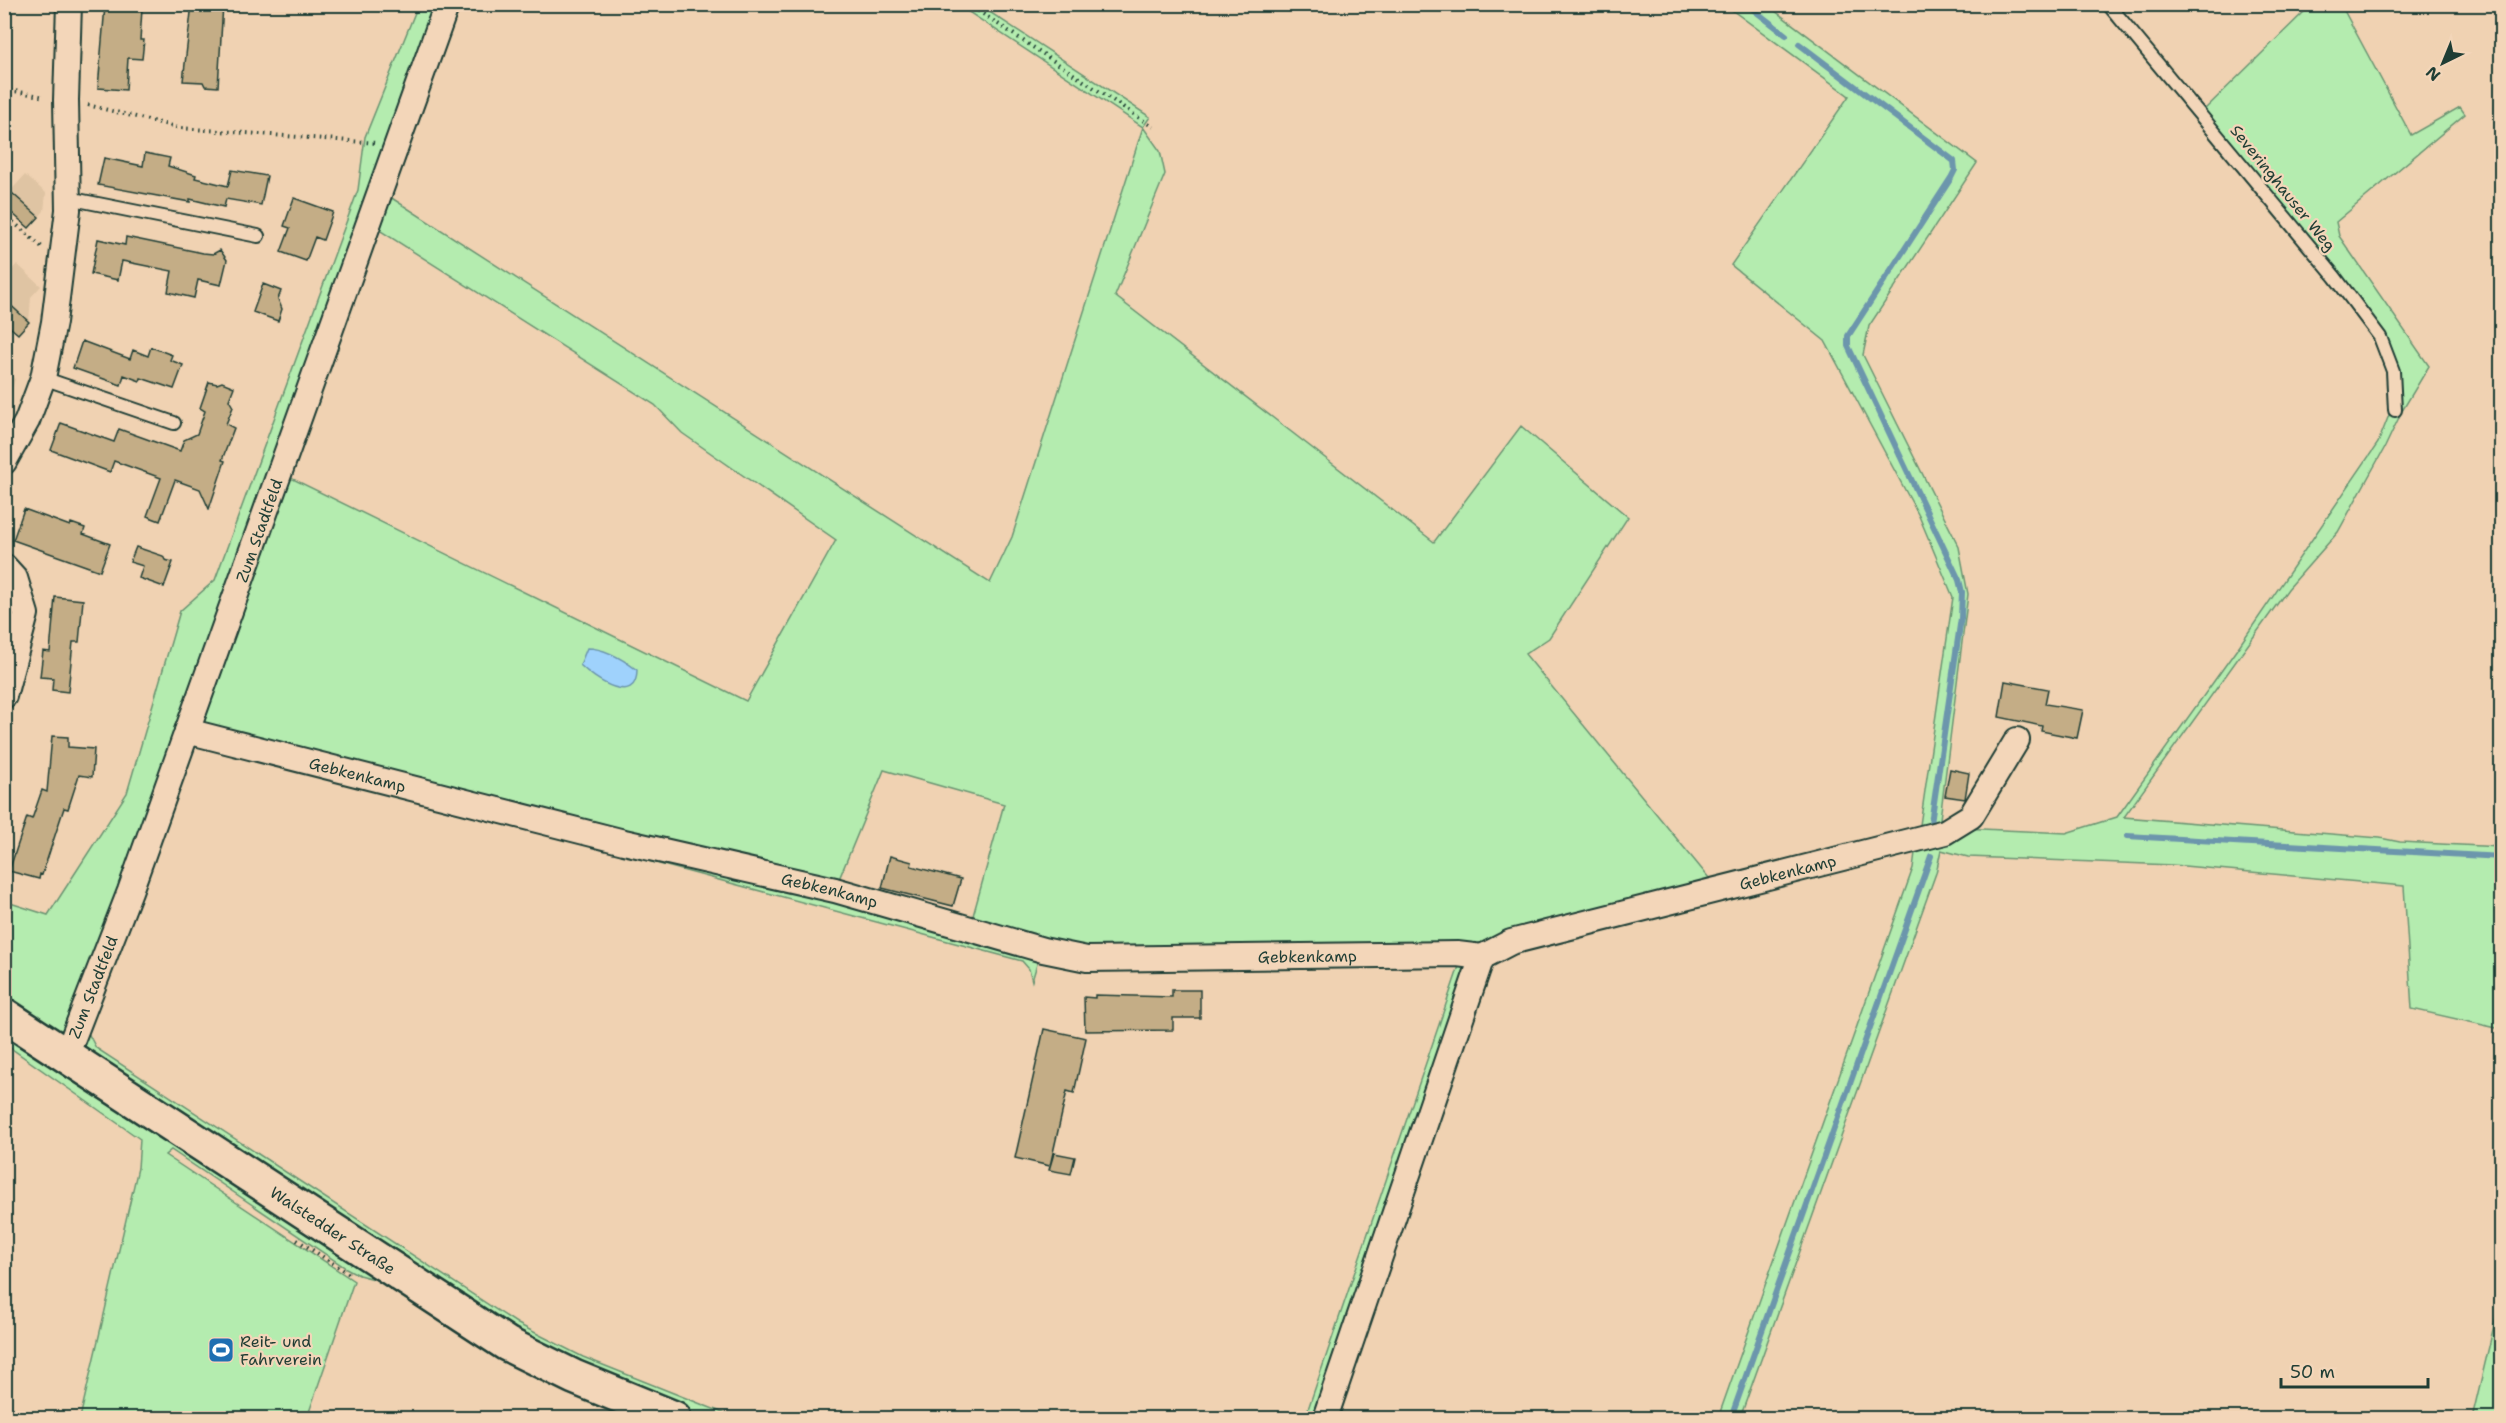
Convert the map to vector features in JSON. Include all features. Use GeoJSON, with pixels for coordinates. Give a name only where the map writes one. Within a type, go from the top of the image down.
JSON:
{"type":"FeatureCollection","features":[{"type":"Feature","properties":{"kind":"main road","name":"Walstedder Straße"},"geometry":{"type":"LineString","coordinates":[[4,1015],[507,1344],[574,1377],[674,1419]]}},
{"type":"Feature","properties":{"kind":"street"},"geometry":{"type":"LineString","coordinates":[[4,462],[27,421],[43,378],[54,322],[68,198],[66,100],[69,4]]}},
{"type":"Feature","properties":{"kind":"street","name":"Zum Stadtfeld"},"geometry":{"type":"LineString","coordinates":[[66,1056],[93,990],[188,730],[447,4]]}},
{"type":"Feature","properties":{"kind":"street"},"geometry":{"type":"LineString","coordinates":[[4,566],[15,578],[26,614],[4,696]]}},
{"type":"Feature","properties":{"kind":"street","name":"Gebkenkamp"},"geometry":{"type":"LineString","coordinates":[[188,730],[624,842],[835,890],[1043,950],[1087,959],[1456,954],[1482,957],[1511,942],[1945,832],[1971,816],[2017,740]]}},
{"type":"Feature","properties":{"kind":"street"},"geometry":{"type":"LineString","coordinates":[[1325,1419],[1482,957]]}},
{"type":"Feature","properties":{"kind":"lane","name":"Severinghauser Weg"},"geometry":{"type":"LineString","coordinates":[[2108,4],[2335,277],[2380,338],[2393,371],[2395,410]]}},
{"type":"Feature","properties":{"kind":"lane"},"geometry":{"type":"LineString","coordinates":[[68,198],[258,236]]}},
{"type":"Feature","properties":{"kind":"lane"},"geometry":{"type":"LineString","coordinates":[[43,378],[174,423]]}},
{"type":"Feature","properties":{"kind":"path"},"geometry":{"type":"LineString","coordinates":[[968,4],[1153,127]]}},
{"type":"Feature","properties":{"kind":"path"},"geometry":{"type":"LineString","coordinates":[[4,89],[66,100],[180,128],[397,145]]}},
{"type":"Feature","properties":{"kind":"path"},"geometry":{"type":"LineString","coordinates":[[4,214],[61,264]]}},
{"type":"Feature","properties":{"kind":"path"},"geometry":{"type":"LineString","coordinates":[[4,336],[9,340],[4,344]]}},
{"type":"Feature","properties":{"kind":"path"},"geometry":{"type":"LineString","coordinates":[[4,794],[10,803],[4,822]]}},
{"type":"Feature","properties":{"kind":"shaded area"},"geometry":{"type":"Polygon","coordinates":[[[25,175],[46,193],[44,211],[29,228],[5,206],[4,198],[25,175]]]}},
{"type":"Feature","properties":{"kind":"shaded area"},"geometry":{"type":"Polygon","coordinates":[[[17,264],[41,286],[31,297],[29,322],[18,334],[5,322],[5,278],[17,264]]]}},
{"type":"Feature","properties":{"kind":"shaded area"},"geometry":{"type":"Polygon","coordinates":[[[5,370],[15,379],[5,417],[5,370]]]}},
{"type":"Feature","properties":{"kind":"green space"},"geometry":{"type":"Polygon","coordinates":[[[418,5],[441,5],[71,1027],[55,1032],[5,1005],[4,901],[48,915],[127,793],[180,611],[215,580],[358,190],[365,137],[418,5]]]}},
{"type":"Feature","properties":{"kind":"green space"},"geometry":{"type":"Polygon","coordinates":[[[958,5],[979,5],[1150,117],[1143,127],[958,5]]]}},
{"type":"Feature","properties":{"kind":"green space"},"geometry":{"type":"Polygon","coordinates":[[[1725,5],[1767,5],[1977,163],[1869,326],[1863,355],[1959,547],[1968,594],[1939,827],[1919,832],[1953,597],[1919,516],[1825,341],[1731,265],[1849,96],[1725,5]]]}},
{"type":"Feature","properties":{"kind":"green space"},"geometry":{"type":"Polygon","coordinates":[[[2307,5],[2341,5],[2411,135],[2460,107],[2465,114],[2336,222],[2339,236],[2429,366],[2402,411],[2385,447],[2338,532],[2288,589],[2124,817],[2380,838],[2400,842],[2501,847],[2501,1029],[2412,1009],[2404,886],[2173,865],[1968,857],[1941,850],[1936,873],[1740,1418],[1718,1418],[1913,868],[1916,845],[1960,828],[2066,833],[2117,817],[2237,649],[2378,443],[2391,410],[2397,410],[2382,336],[2203,111],[2309,7],[2307,5]]]}},
{"type":"Feature","properties":{"kind":"green space"},"geometry":{"type":"Polygon","coordinates":[[[1143,127],[1160,151],[1165,174],[1115,296],[1434,542],[1521,426],[1628,517],[1549,638],[1525,654],[1709,878],[1731,878],[1478,948],[1086,953],[971,923],[1004,804],[884,770],[837,884],[215,732],[205,723],[201,714],[287,476],[746,701],[836,540],[682,433],[655,405],[376,228],[387,195],[990,583],[1012,537],[1143,127]]]}},
{"type":"Feature","properties":{"kind":"green space"},"geometry":{"type":"Polygon","coordinates":[[[607,850],[879,910],[1040,954],[1032,981],[1029,969],[1022,961],[607,850]]]}},
{"type":"Feature","properties":{"kind":"green space"},"geometry":{"type":"Polygon","coordinates":[[[1459,966],[1469,966],[1320,1418],[1305,1418],[1459,966]]]}},
{"type":"Feature","properties":{"kind":"green space","name":"Reit- und Fahrverein"},"geometry":{"type":"Polygon","coordinates":[[[4,1026],[389,1283],[359,1275],[346,1268],[171,1150],[165,1155],[354,1281],[307,1418],[80,1418],[138,1168],[140,1139],[5,1044],[4,1026]]]}},
{"type":"Feature","properties":{"kind":"green space"},"geometry":{"type":"Polygon","coordinates":[[[86,1029],[96,1048],[518,1324],[583,1357],[736,1418],[701,1418],[577,1369],[511,1335],[86,1053],[83,1038],[86,1029]]]}},
{"type":"Feature","properties":{"kind":"green space"},"geometry":{"type":"Polygon","coordinates":[[[2501,1296],[2501,1418],[2472,1418],[2501,1296]]]}},
{"type":"Feature","properties":{"kind":"water"},"geometry":{"type":"Polygon","coordinates":[[[587,648],[607,652],[632,666],[637,670],[635,681],[630,687],[623,689],[604,683],[595,677],[580,665],[587,648]]]}},
{"type":"Feature","properties":{"kind":"building"},"geometry":{"type":"Polygon","coordinates":[[[192,4],[223,4],[218,87],[205,86],[203,82],[183,81],[192,4]]]}},
{"type":"Feature","properties":{"kind":"building"},"geometry":{"type":"Polygon","coordinates":[[[105,6],[142,9],[140,40],[144,40],[142,59],[128,58],[126,90],[98,88],[105,6]]]}},
{"type":"Feature","properties":{"kind":"building"},"geometry":{"type":"Polygon","coordinates":[[[145,153],[170,158],[168,166],[196,175],[195,178],[228,186],[232,170],[267,176],[261,205],[226,199],[224,207],[190,199],[190,202],[98,185],[104,158],[143,166],[145,153]]]}},
{"type":"Feature","properties":{"kind":"building"},"geometry":{"type":"Polygon","coordinates":[[[4,186],[39,217],[29,228],[4,206],[4,186]]]}},
{"type":"Feature","properties":{"kind":"building"},"geometry":{"type":"Polygon","coordinates":[[[294,198],[333,212],[323,240],[315,237],[306,261],[281,252],[290,228],[284,226],[294,198]]]}},
{"type":"Feature","properties":{"kind":"building"},"geometry":{"type":"Polygon","coordinates":[[[126,237],[203,253],[213,254],[220,250],[227,260],[221,285],[198,280],[194,298],[168,292],[172,271],[122,261],[118,280],[91,274],[98,239],[125,245],[126,237]]]}},
{"type":"Feature","properties":{"kind":"building"},"geometry":{"type":"Polygon","coordinates":[[[263,284],[281,291],[278,299],[282,309],[278,321],[253,312],[263,284]]]}},
{"type":"Feature","properties":{"kind":"building"},"geometry":{"type":"Polygon","coordinates":[[[4,299],[29,322],[18,334],[4,322],[4,299]]]}},
{"type":"Feature","properties":{"kind":"building"},"geometry":{"type":"Polygon","coordinates":[[[82,341],[130,359],[133,350],[148,356],[151,347],[172,355],[170,360],[183,365],[174,389],[124,375],[121,385],[73,368],[82,341]]]}},
{"type":"Feature","properties":{"kind":"building"},"geometry":{"type":"Polygon","coordinates":[[[209,382],[217,384],[222,382],[234,387],[229,400],[233,407],[226,424],[234,428],[222,460],[225,461],[209,509],[200,489],[175,480],[160,521],[147,516],[161,478],[114,461],[110,472],[51,450],[61,423],[114,442],[119,429],[180,451],[184,440],[197,434],[205,411],[200,408],[209,382]]]}},
{"type":"Feature","properties":{"kind":"building"},"geometry":{"type":"Polygon","coordinates":[[[24,509],[70,526],[71,523],[85,528],[83,534],[110,544],[100,571],[13,540],[24,509]]]}},
{"type":"Feature","properties":{"kind":"building"},"geometry":{"type":"Polygon","coordinates":[[[136,547],[163,556],[165,560],[173,562],[164,587],[139,578],[143,566],[130,562],[136,547]]]}},
{"type":"Feature","properties":{"kind":"building"},"geometry":{"type":"Polygon","coordinates":[[[55,597],[83,600],[79,642],[73,642],[68,692],[52,690],[53,678],[40,677],[43,651],[50,652],[55,597]]]}},
{"type":"Feature","properties":{"kind":"building"},"geometry":{"type":"Polygon","coordinates":[[[2005,681],[2048,689],[2045,704],[2083,710],[2077,738],[2041,731],[2042,726],[1999,717],[2005,681]]]}},
{"type":"Feature","properties":{"kind":"building"},"geometry":{"type":"Polygon","coordinates":[[[52,736],[68,737],[68,747],[94,749],[92,777],[79,775],[68,809],[64,808],[39,879],[9,871],[27,817],[32,819],[42,790],[47,792],[52,736]]]}},
{"type":"Feature","properties":{"kind":"building"},"geometry":{"type":"Polygon","coordinates":[[[1950,769],[1969,773],[1965,799],[1945,796],[1950,769]]]}},
{"type":"Feature","properties":{"kind":"building"},"geometry":{"type":"Polygon","coordinates":[[[890,856],[912,862],[911,866],[961,879],[953,906],[882,888],[890,856]]]}},
{"type":"Feature","properties":{"kind":"building"},"geometry":{"type":"Polygon","coordinates":[[[1172,990],[1200,990],[1200,1018],[1173,1018],[1173,1030],[1085,1031],[1084,997],[1095,998],[1095,995],[1172,997],[1172,990]]]}},
{"type":"Feature","properties":{"kind":"building"},"geometry":{"type":"Polygon","coordinates":[[[1044,1029],[1086,1038],[1074,1093],[1067,1091],[1050,1166],[1015,1158],[1044,1029]]]}},
{"type":"Feature","properties":{"kind":"building"},"geometry":{"type":"Polygon","coordinates":[[[1054,1153],[1075,1157],[1071,1174],[1049,1170],[1054,1153]]]}},
{"type":"Feature","properties":{"kind":"waterway"},"geometry":{"type":"LineString","coordinates":[[1746,4],[1786,35]]}},
{"type":"Feature","properties":{"kind":"waterway"},"geometry":{"type":"LineString","coordinates":[[1799,44],[1954,161],[1955,170],[1951,178],[1848,336],[1848,346],[1959,580],[1962,592],[1961,618],[1931,823]]}},
{"type":"Feature","properties":{"kind":"waterway"},"geometry":{"type":"LineString","coordinates":[[2127,836],[2502,857]]}},
{"type":"Feature","properties":{"kind":"waterway"},"geometry":{"type":"LineString","coordinates":[[1731,1418],[1931,856]]}},
{"type":"Feature","properties":{"kind":"place","name":"Reit- und Fahrverein"},"geometry":{"type":"Point","coordinates":[221,1350]}}]}
